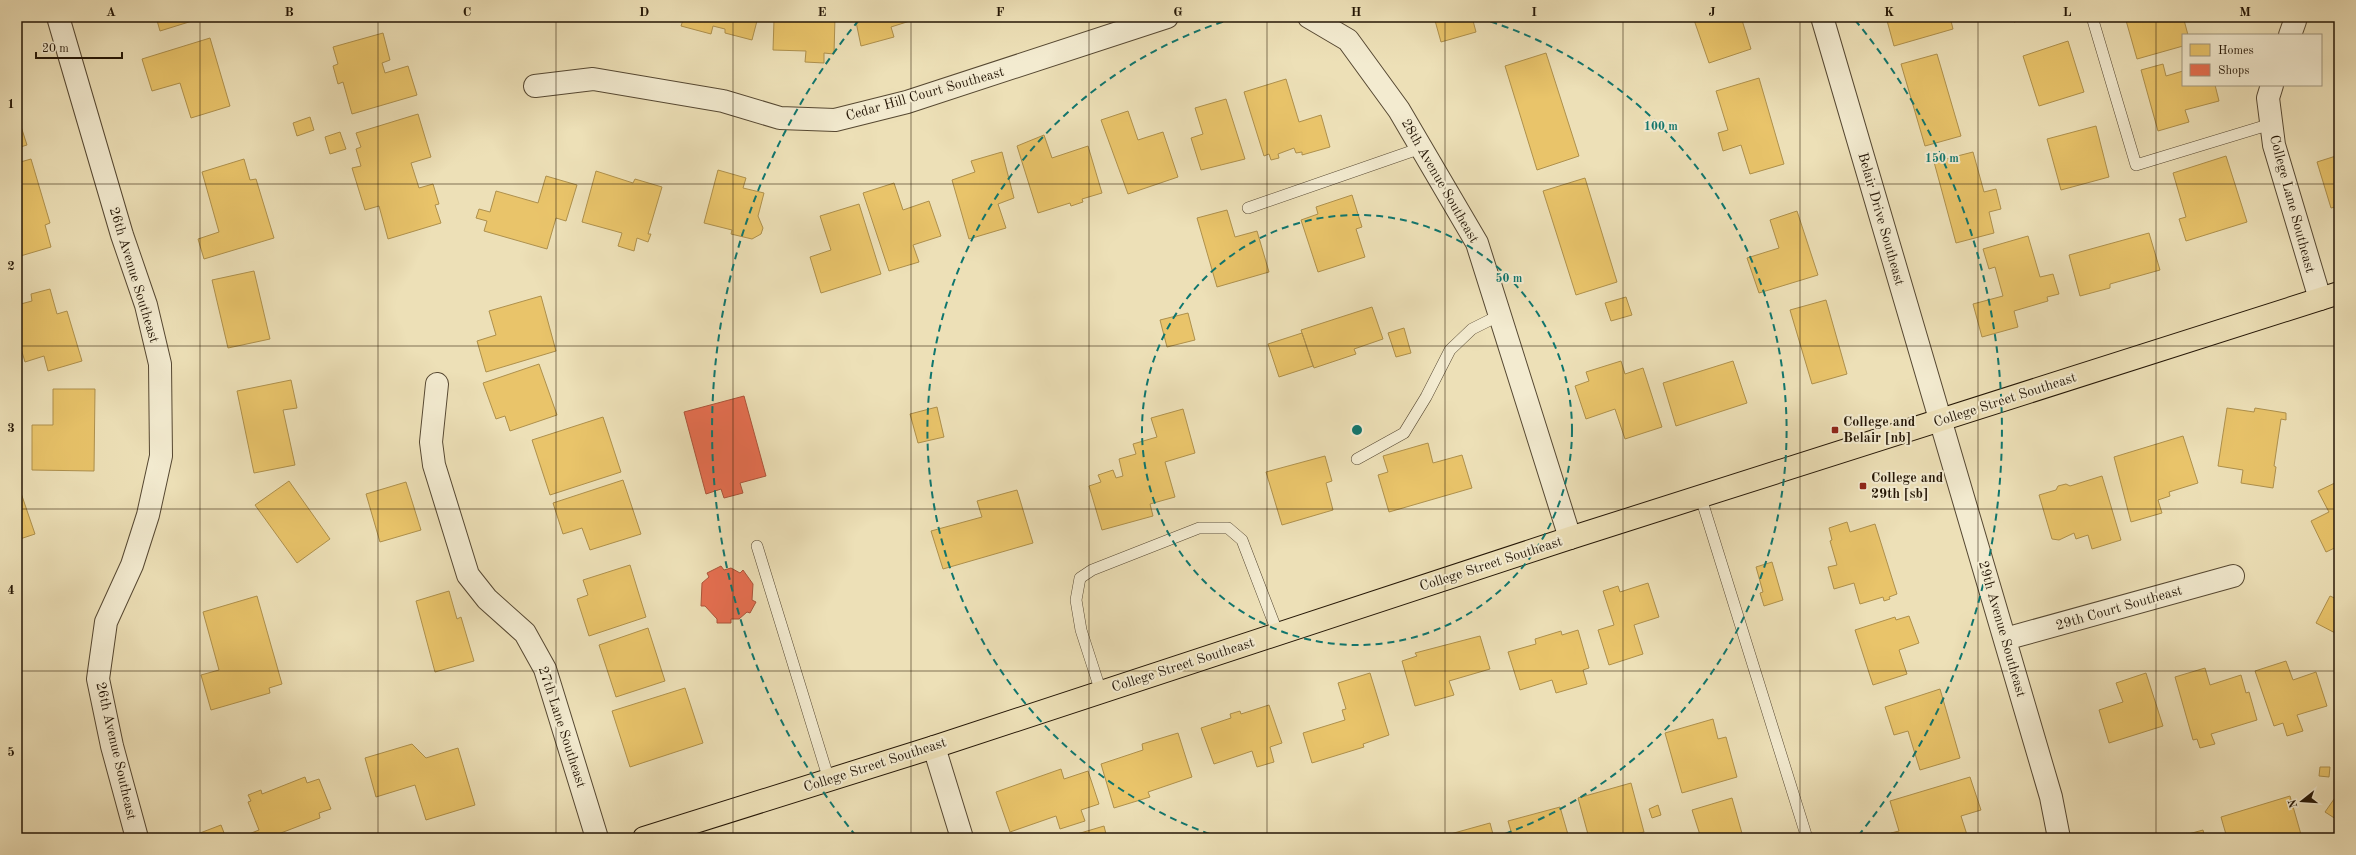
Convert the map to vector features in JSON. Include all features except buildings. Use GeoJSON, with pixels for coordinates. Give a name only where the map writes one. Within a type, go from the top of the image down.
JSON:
{"type":"FeatureCollection","features":[{"type":"Feature","properties":{"kind":"main road","name":"College Street Southeast"},"geometry":{"type":"LineString","coordinates":[[644,838],[934,747],[1570,538],[1702,498],[1940,420],[2329,296]]}},
{"type":"Feature","properties":{"kind":"street","name":"26th Avenue Southeast"},"geometry":{"type":"LineString","coordinates":[[58,17],[122,235],[146,305],[160,364],[161,456],[148,515],[132,565],[106,622],[98,679],[112,746],[137,838]]}},
{"type":"Feature","properties":{"kind":"street","name":"Cedar Hill Court Southeast"},"geometry":{"type":"LineString","coordinates":[[535,86],[593,80],[723,101],[780,118],[835,120],[914,100],[1167,17]]}},
{"type":"Feature","properties":{"kind":"street","name":"28th Avenue Southeast"},"geometry":{"type":"LineString","coordinates":[[1309,17],[1348,40],[1399,110],[1476,243],[1570,538]]}},
{"type":"Feature","properties":{"kind":"street","name":"Belair Drive Southeast"},"geometry":{"type":"LineString","coordinates":[[1822,17],[1940,420]]}},
{"type":"Feature","properties":{"kind":"street","name":"College Lane Southeast"},"geometry":{"type":"LineString","coordinates":[[2272,86],[2268,98],[2274,145],[2329,296]]}},
{"type":"Feature","properties":{"kind":"street","name":"27th Lane Southeast"},"geometry":{"type":"LineString","coordinates":[[437,384],[430,442],[434,465],[468,575],[487,599],[525,633],[545,669],[597,838]]}},
{"type":"Feature","properties":{"kind":"street","name":"29th Avenue Southeast"},"geometry":{"type":"LineString","coordinates":[[1940,420],[2051,797],[2059,838]]}},
{"type":"Feature","properties":{"kind":"street","name":"29th Court Southeast"},"geometry":{"type":"LineString","coordinates":[[2005,639],[2233,576]]}},
{"type":"Feature","properties":{"kind":"street"},"geometry":{"type":"LineString","coordinates":[[934,747],[962,838]]}},
{"type":"Feature","properties":{"kind":"lane"},"geometry":{"type":"LineString","coordinates":[[2092,17],[2136,166],[2271,124]]}},
{"type":"Feature","properties":{"kind":"lane"},"geometry":{"type":"LineString","coordinates":[[1248,208],[1421,148]]}},
{"type":"Feature","properties":{"kind":"lane"},"geometry":{"type":"LineString","coordinates":[[1357,459],[1404,433],[1426,397],[1450,350],[1472,329],[1500,315]]}},
{"type":"Feature","properties":{"kind":"lane"},"geometry":{"type":"LineString","coordinates":[[1702,498],[1807,838]]}},
{"type":"Feature","properties":{"kind":"lane"},"geometry":{"type":"LineString","coordinates":[[1101,692],[1081,630],[1076,600],[1080,578],[1092,570],[1199,528],[1228,528],[1242,540],[1278,634]]}},
{"type":"Feature","properties":{"kind":"lane"},"geometry":{"type":"LineString","coordinates":[[757,546],[829,780]]}},
{"type":"Feature","properties":{"kind":"place","name":"College and Belair [nb]"},"geometry":{"type":"Point","coordinates":[1835,430]}},
{"type":"Feature","properties":{"kind":"place","name":"College and 29th [sb]"},"geometry":{"type":"Point","coordinates":[1863,486]}}]}
